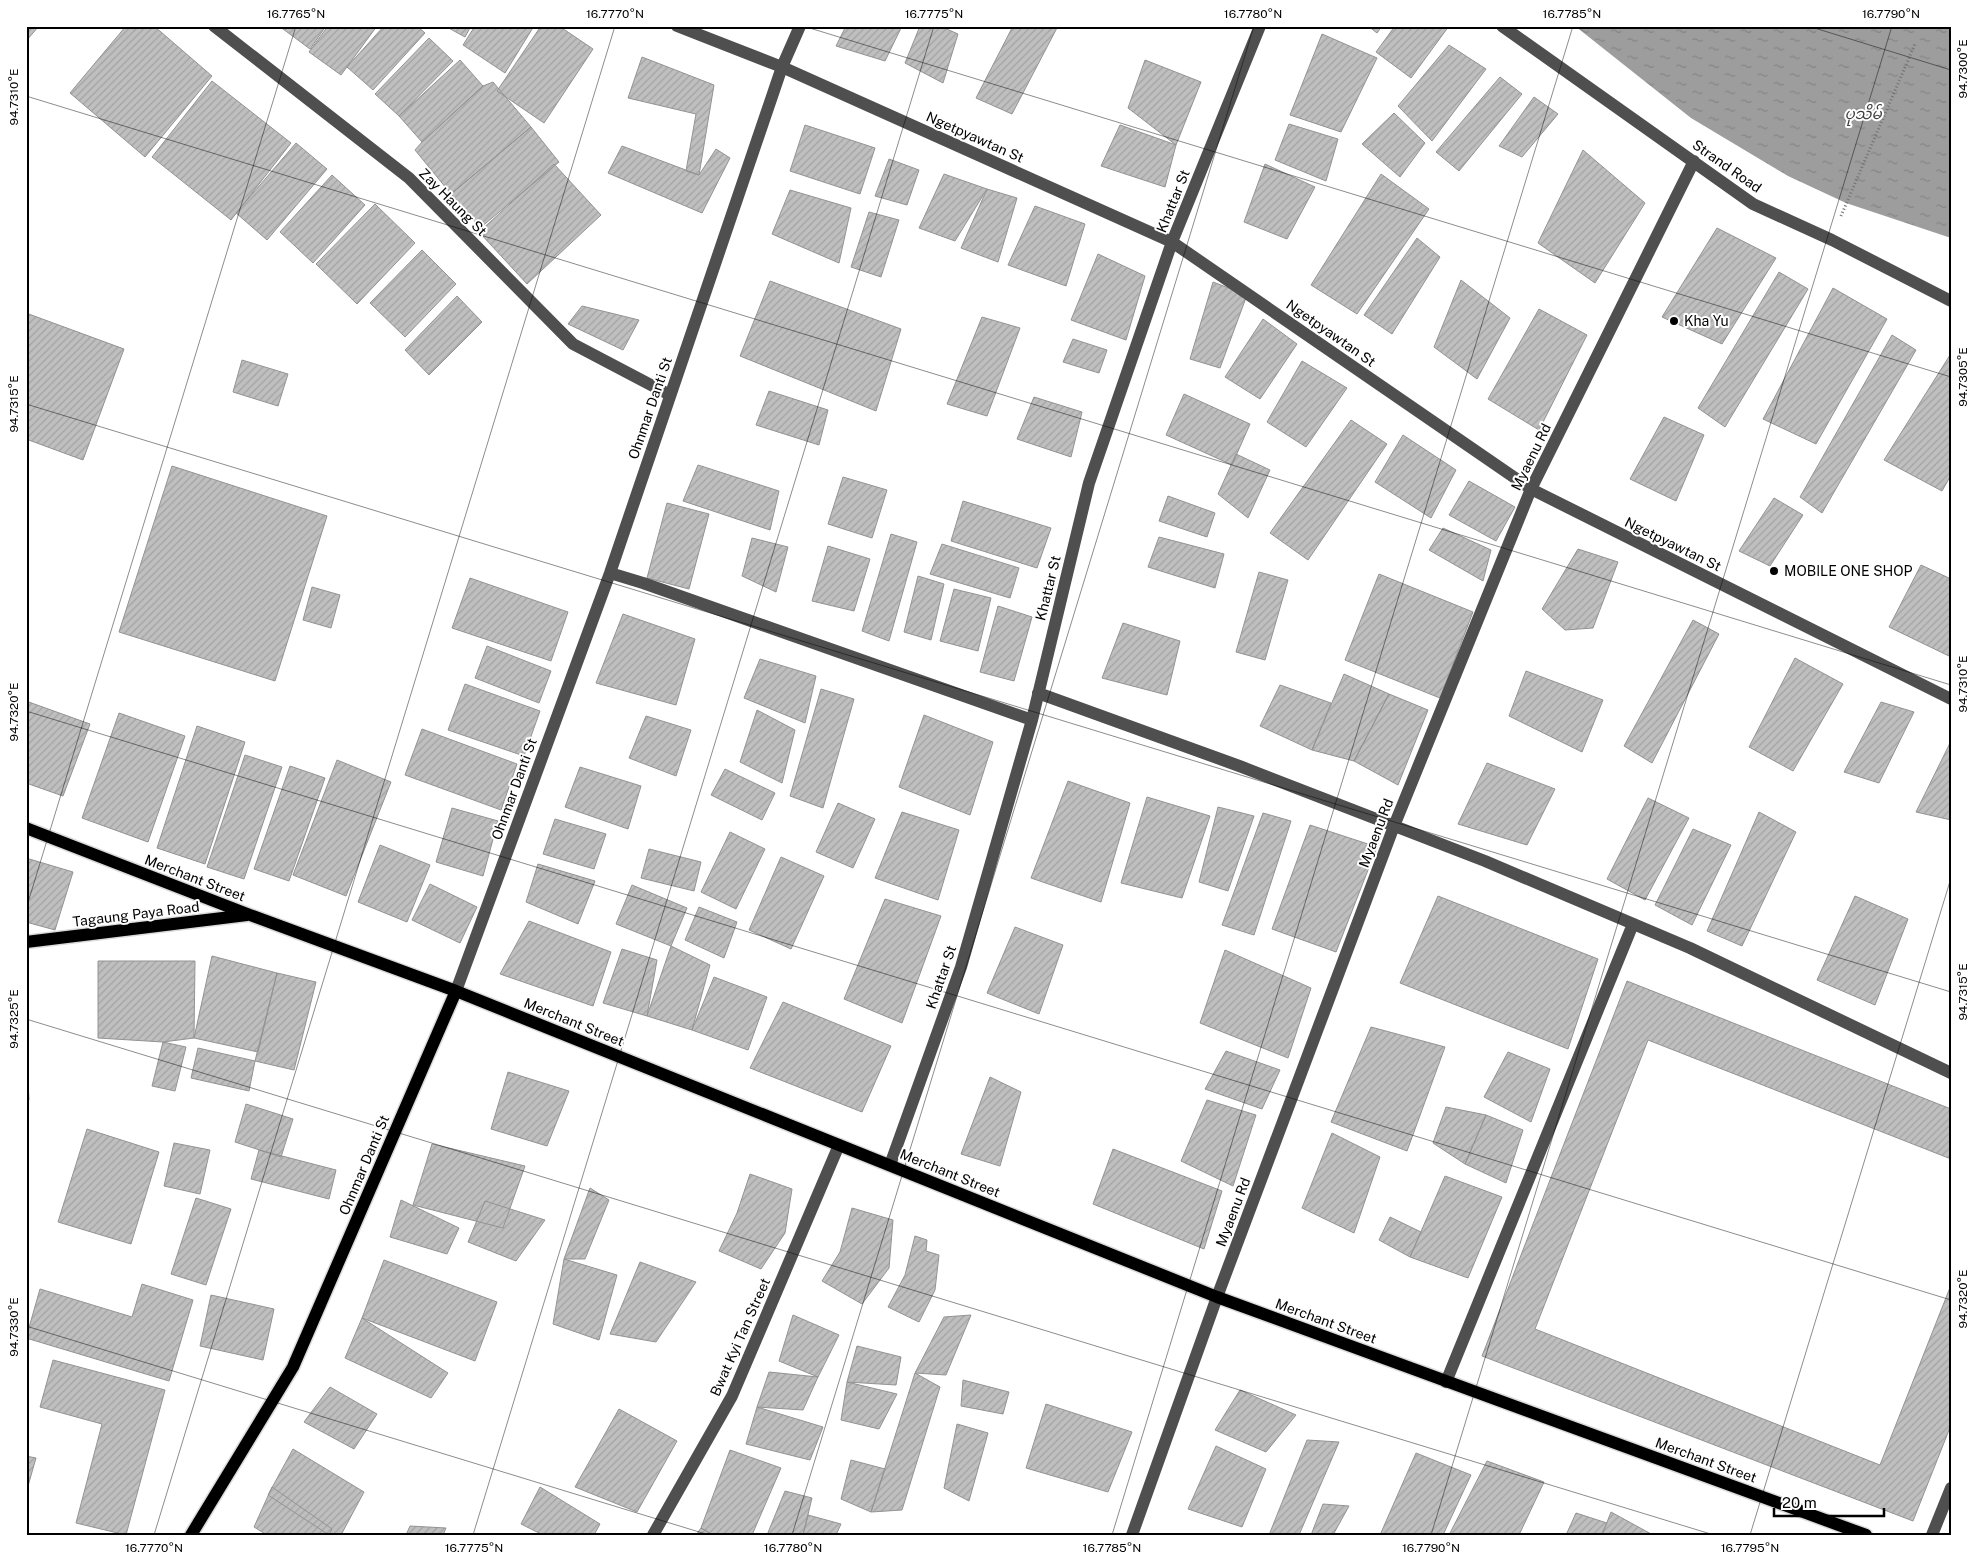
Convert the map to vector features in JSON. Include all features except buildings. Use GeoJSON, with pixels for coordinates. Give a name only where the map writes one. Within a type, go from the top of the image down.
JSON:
{"type":"FeatureCollection","features":[{"type":"Feature","properties":{"kind":"main road","name":"Merchant Street"},"geometry":{"type":"LineString","coordinates":[[26,828],[250,915],[456,991],[1217,1297],[1866,1535]]}},
{"type":"Feature","properties":{"kind":"main road","name":"Tagaung Paya Road"},"geometry":{"type":"LineString","coordinates":[[26,942],[250,915]]}},
{"type":"Feature","properties":{"kind":"main road","name":"Ohnmar Danti St"},"geometry":{"type":"LineString","coordinates":[[191,1535],[293,1367],[456,991]]}},
{"type":"Feature","properties":{"kind":"street","name":"Zay Haung St"},"geometry":{"type":"LineString","coordinates":[[214,26],[409,178],[573,344],[670,395]]}},
{"type":"Feature","properties":{"kind":"street","name":"Ngetpyawtan St"},"geometry":{"type":"LineString","coordinates":[[677,26],[782,67],[1172,242],[1531,489],[1951,699]]}},
{"type":"Feature","properties":{"kind":"street","name":"Ohnmar Danti St"},"geometry":{"type":"LineString","coordinates":[[456,991],[610,573],[782,67],[800,26]]}},
{"type":"Feature","properties":{"kind":"street","name":"Khattar St"},"geometry":{"type":"LineString","coordinates":[[890,1165],[961,967],[1032,720],[1089,483],[1172,242],[1260,26]]}},
{"type":"Feature","properties":{"kind":"street","name":"Strand Road"},"geometry":{"type":"LineString","coordinates":[[1502,26],[1753,204],[1832,240],[1951,301]]}},
{"type":"Feature","properties":{"kind":"street","name":"Myaenu Rd"},"geometry":{"type":"LineString","coordinates":[[1132,1535],[1217,1297],[1394,826],[1531,489],[1694,161]]}},
{"type":"Feature","properties":{"kind":"street"},"geometry":{"type":"LineString","coordinates":[[610,573],[643,582],[1032,720]]}},
{"type":"Feature","properties":{"kind":"street"},"geometry":{"type":"LineString","coordinates":[[1038,693],[1242,767],[1485,861],[1690,948],[1951,1073]]}},
{"type":"Feature","properties":{"kind":"street"},"geometry":{"type":"LineString","coordinates":[[1446,1382],[1633,924]]}},
{"type":"Feature","properties":{"kind":"street","name":"Bwat Kyi Tan Street"},"geometry":{"type":"LineString","coordinates":[[653,1535],[732,1396],[839,1145]]}},
{"type":"Feature","properties":{"kind":"street"},"geometry":{"type":"LineString","coordinates":[[1932,1535],[1951,1488]]}},
{"type":"Feature","properties":{"kind":"path"},"geometry":{"type":"LineString","coordinates":[[1832,240],[1846,203],[1915,44]]}},
{"type":"Feature","properties":{"kind":"water","name":"ပုသိမ်"},"geometry":{"type":"Polygon","coordinates":[[[1575,26],[1951,26],[1951,238],[1846,203],[1788,176],[1691,118],[1575,26]]]}},
{"type":"Feature","properties":{"kind":"place","name":"Kha Yu"},"geometry":{"type":"Point","coordinates":[1674,321]}},
{"type":"Feature","properties":{"kind":"place","name":"MOBILE ONE SHOP"},"geometry":{"type":"Point","coordinates":[1774,571]}}]}
